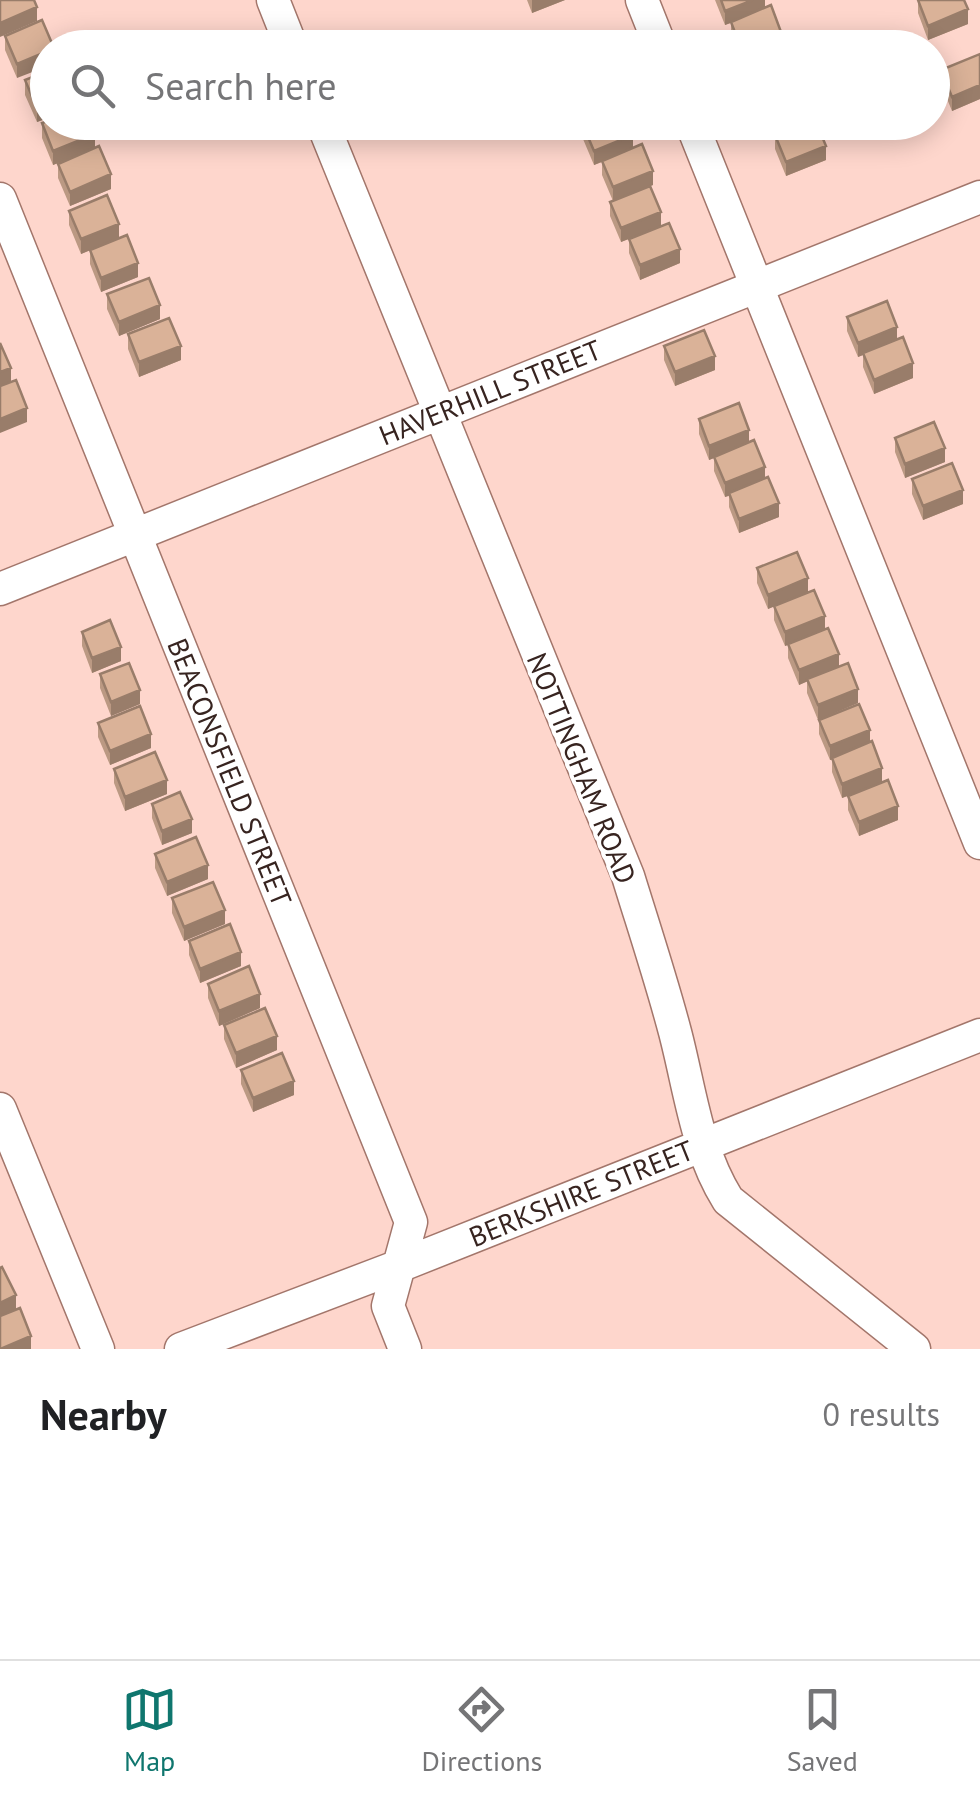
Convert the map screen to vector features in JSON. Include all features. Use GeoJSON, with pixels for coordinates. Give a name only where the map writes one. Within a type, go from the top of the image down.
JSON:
{"type":"FeatureCollection","features":[{"type":"Feature","properties":{"kind":"street"},"geometry":{"type":"LineString","coordinates":[[273,0],[285,30]]}},
{"type":"Feature","properties":{"kind":"street"},"geometry":{"type":"LineString","coordinates":[[642,0],[654,30]]}},
{"type":"Feature","properties":{"kind":"street","name":"NOTTINGHAM ROAD"},"geometry":{"type":"LineString","coordinates":[[329,140],[628,876],[667,1002],[711,1173],[728,1200],[914,1349]]}},
{"type":"Feature","properties":{"kind":"street"},"geometry":{"type":"LineString","coordinates":[[698,140],[980,843]]}},
{"type":"Feature","properties":{"kind":"street","name":"HAVERHILL STREET"},"geometry":{"type":"LineString","coordinates":[[0,588],[980,197]]}},
{"type":"Feature","properties":{"kind":"street","name":"BEACONSFIELD STREET"},"geometry":{"type":"LineString","coordinates":[[0,199],[411,1222],[388,1306],[405,1349]]}},
{"type":"Feature","properties":{"kind":"street","name":"BERKSHIRE STREET"},"geometry":{"type":"LineString","coordinates":[[181,1349],[980,1034]]}},
{"type":"Feature","properties":{"kind":"street"},"geometry":{"type":"LineString","coordinates":[[0,1110],[98,1349]]}},
{"type":"Feature","properties":{"kind":"building"},"geometry":{"type":"Polygon","coordinates":[[[0,0],[34,0],[37,7],[0,23],[0,0]]]}},
{"type":"Feature","properties":{"kind":"building"},"geometry":{"type":"Polygon","coordinates":[[[721,0],[753,0],[725,11],[721,0]]]}},
{"type":"Feature","properties":{"kind":"building"},"geometry":{"type":"Polygon","coordinates":[[[918,0],[964,0],[968,9],[928,26],[918,0]]]}},
{"type":"Feature","properties":{"kind":"building"},"geometry":{"type":"Polygon","coordinates":[[[771,5],[780,30],[734,30],[731,22],[771,5]]]}},
{"type":"Feature","properties":{"kind":"building"},"geometry":{"type":"Polygon","coordinates":[[[42,20],[46,30],[30,30],[30,59],[17,64],[5,36],[42,20]]]}},
{"type":"Feature","properties":{"kind":"building"},"geometry":{"type":"Polygon","coordinates":[[[980,54],[980,85],[952,97],[950,66],[980,54]]]}},
{"type":"Feature","properties":{"kind":"building"},"geometry":{"type":"Polygon","coordinates":[[[49,140],[80,140],[53,151],[49,140]]]}},
{"type":"Feature","properties":{"kind":"building"},"geometry":{"type":"Polygon","coordinates":[[[589,140],[621,140],[594,151],[589,140]]]}},
{"type":"Feature","properties":{"kind":"building"},"geometry":{"type":"Polygon","coordinates":[[[777,140],[824,140],[826,146],[786,162],[777,140]]]}},
{"type":"Feature","properties":{"kind":"building"},"geometry":{"type":"Polygon","coordinates":[[[642,144],[653,171],[613,187],[602,161],[642,144]]]}},
{"type":"Feature","properties":{"kind":"building"},"geometry":{"type":"Polygon","coordinates":[[[99,146],[111,174],[70,192],[58,164],[99,146]]]}},
{"type":"Feature","properties":{"kind":"building"},"geometry":{"type":"Polygon","coordinates":[[[650,186],[661,212],[621,228],[610,202],[650,186]]]}},
{"type":"Feature","properties":{"kind":"building"},"geometry":{"type":"Polygon","coordinates":[[[107,195],[119,224],[81,239],[69,211],[107,195]]]}},
{"type":"Feature","properties":{"kind":"building"},"geometry":{"type":"Polygon","coordinates":[[[669,223],[680,249],[640,265],[629,239],[669,223]]]}},
{"type":"Feature","properties":{"kind":"building"},"geometry":{"type":"Polygon","coordinates":[[[127,235],[138,263],[101,278],[90,250],[127,235]]]}},
{"type":"Feature","properties":{"kind":"building"},"geometry":{"type":"Polygon","coordinates":[[[149,278],[160,305],[119,322],[107,294],[149,278]]]}},
{"type":"Feature","properties":{"kind":"building"},"geometry":{"type":"Polygon","coordinates":[[[887,301],[897,327],[858,343],[847,317],[887,301]]]}},
{"type":"Feature","properties":{"kind":"building"},"geometry":{"type":"Polygon","coordinates":[[[169,318],[181,346],[139,362],[128,334],[169,318]]]}},
{"type":"Feature","properties":{"kind":"building"},"geometry":{"type":"Polygon","coordinates":[[[704,330],[715,356],[675,372],[664,346],[704,330]]]}},
{"type":"Feature","properties":{"kind":"building"},"geometry":{"type":"Polygon","coordinates":[[[903,337],[913,363],[874,380],[863,353],[903,337]]]}},
{"type":"Feature","properties":{"kind":"building"},"geometry":{"type":"Polygon","coordinates":[[[0,343],[11,368],[0,372],[0,343]]]}},
{"type":"Feature","properties":{"kind":"building"},"geometry":{"type":"Polygon","coordinates":[[[16,380],[27,408],[0,419],[0,386],[16,380]]]}},
{"type":"Feature","properties":{"kind":"building"},"geometry":{"type":"Polygon","coordinates":[[[739,403],[749,430],[709,446],[699,419],[739,403]]]}},
{"type":"Feature","properties":{"kind":"building"},"geometry":{"type":"Polygon","coordinates":[[[934,422],[945,448],[905,464],[895,438],[934,422]]]}},
{"type":"Feature","properties":{"kind":"building"},"geometry":{"type":"Polygon","coordinates":[[[754,440],[765,467],[725,483],[714,457],[754,440]]]}},
{"type":"Feature","properties":{"kind":"building"},"geometry":{"type":"Polygon","coordinates":[[[952,463],[963,490],[923,506],[912,479],[952,463]]]}},
{"type":"Feature","properties":{"kind":"building"},"geometry":{"type":"Polygon","coordinates":[[[768,477],[779,503],[739,519],[729,493],[768,477]]]}},
{"type":"Feature","properties":{"kind":"building"},"geometry":{"type":"Polygon","coordinates":[[[797,552],[808,578],[768,595],[757,568],[797,552]]]}},
{"type":"Feature","properties":{"kind":"building"},"geometry":{"type":"Polygon","coordinates":[[[814,590],[825,616],[785,632],[774,606],[814,590]]]}},
{"type":"Feature","properties":{"kind":"building"},"geometry":{"type":"Polygon","coordinates":[[[110,620],[121,647],[92,658],[82,632],[110,620]]]}},
{"type":"Feature","properties":{"kind":"building"},"geometry":{"type":"Polygon","coordinates":[[[828,628],[839,654],[799,670],[788,644],[828,628]]]}},
{"type":"Feature","properties":{"kind":"building"},"geometry":{"type":"Polygon","coordinates":[[[129,663],[140,690],[111,702],[100,674],[129,663]]]}},
{"type":"Feature","properties":{"kind":"building"},"geometry":{"type":"Polygon","coordinates":[[[848,663],[858,689],[818,705],[807,679],[848,663]]]}},
{"type":"Feature","properties":{"kind":"building"},"geometry":{"type":"Polygon","coordinates":[[[859,704],[870,730],[830,746],[819,720],[859,704]]]}},
{"type":"Feature","properties":{"kind":"building"},"geometry":{"type":"Polygon","coordinates":[[[140,706],[151,734],[110,751],[98,723],[140,706]]]}},
{"type":"Feature","properties":{"kind":"building"},"geometry":{"type":"Polygon","coordinates":[[[872,741],[882,768],[842,784],[832,758],[872,741]]]}},
{"type":"Feature","properties":{"kind":"building"},"geometry":{"type":"Polygon","coordinates":[[[155,752],[167,780],[125,797],[114,769],[155,752]]]}},
{"type":"Feature","properties":{"kind":"building"},"geometry":{"type":"Polygon","coordinates":[[[888,780],[898,806],[859,822],[848,796],[888,780]]]}},
{"type":"Feature","properties":{"kind":"building"},"geometry":{"type":"Polygon","coordinates":[[[180,792],[192,819],[162,831],[152,804],[180,792]]]}},
{"type":"Feature","properties":{"kind":"building"},"geometry":{"type":"Polygon","coordinates":[[[196,837],[208,865],[167,882],[155,854],[196,837]]]}},
{"type":"Feature","properties":{"kind":"building"},"geometry":{"type":"Polygon","coordinates":[[[213,882],[225,910],[184,927],[172,898],[213,882]]]}},
{"type":"Feature","properties":{"kind":"building"},"geometry":{"type":"Polygon","coordinates":[[[230,924],[241,952],[200,969],[189,941],[230,924]]]}},
{"type":"Feature","properties":{"kind":"building"},"geometry":{"type":"Polygon","coordinates":[[[249,966],[260,994],[219,1011],[208,984],[249,966]]]}},
{"type":"Feature","properties":{"kind":"building"},"geometry":{"type":"Polygon","coordinates":[[[265,1008],[277,1036],[236,1053],[224,1025],[265,1008]]]}},
{"type":"Feature","properties":{"kind":"building"},"geometry":{"type":"Polygon","coordinates":[[[282,1053],[294,1081],[253,1098],[241,1070],[282,1053]]]}},
{"type":"Feature","properties":{"kind":"building"},"geometry":{"type":"Polygon","coordinates":[[[0,1268],[16,1295],[0,1303],[0,1268]]]}},
{"type":"Feature","properties":{"kind":"building"},"geometry":{"type":"Polygon","coordinates":[[[20,1308],[31,1336],[0,1349],[0,1316],[20,1308]]]}}]}
